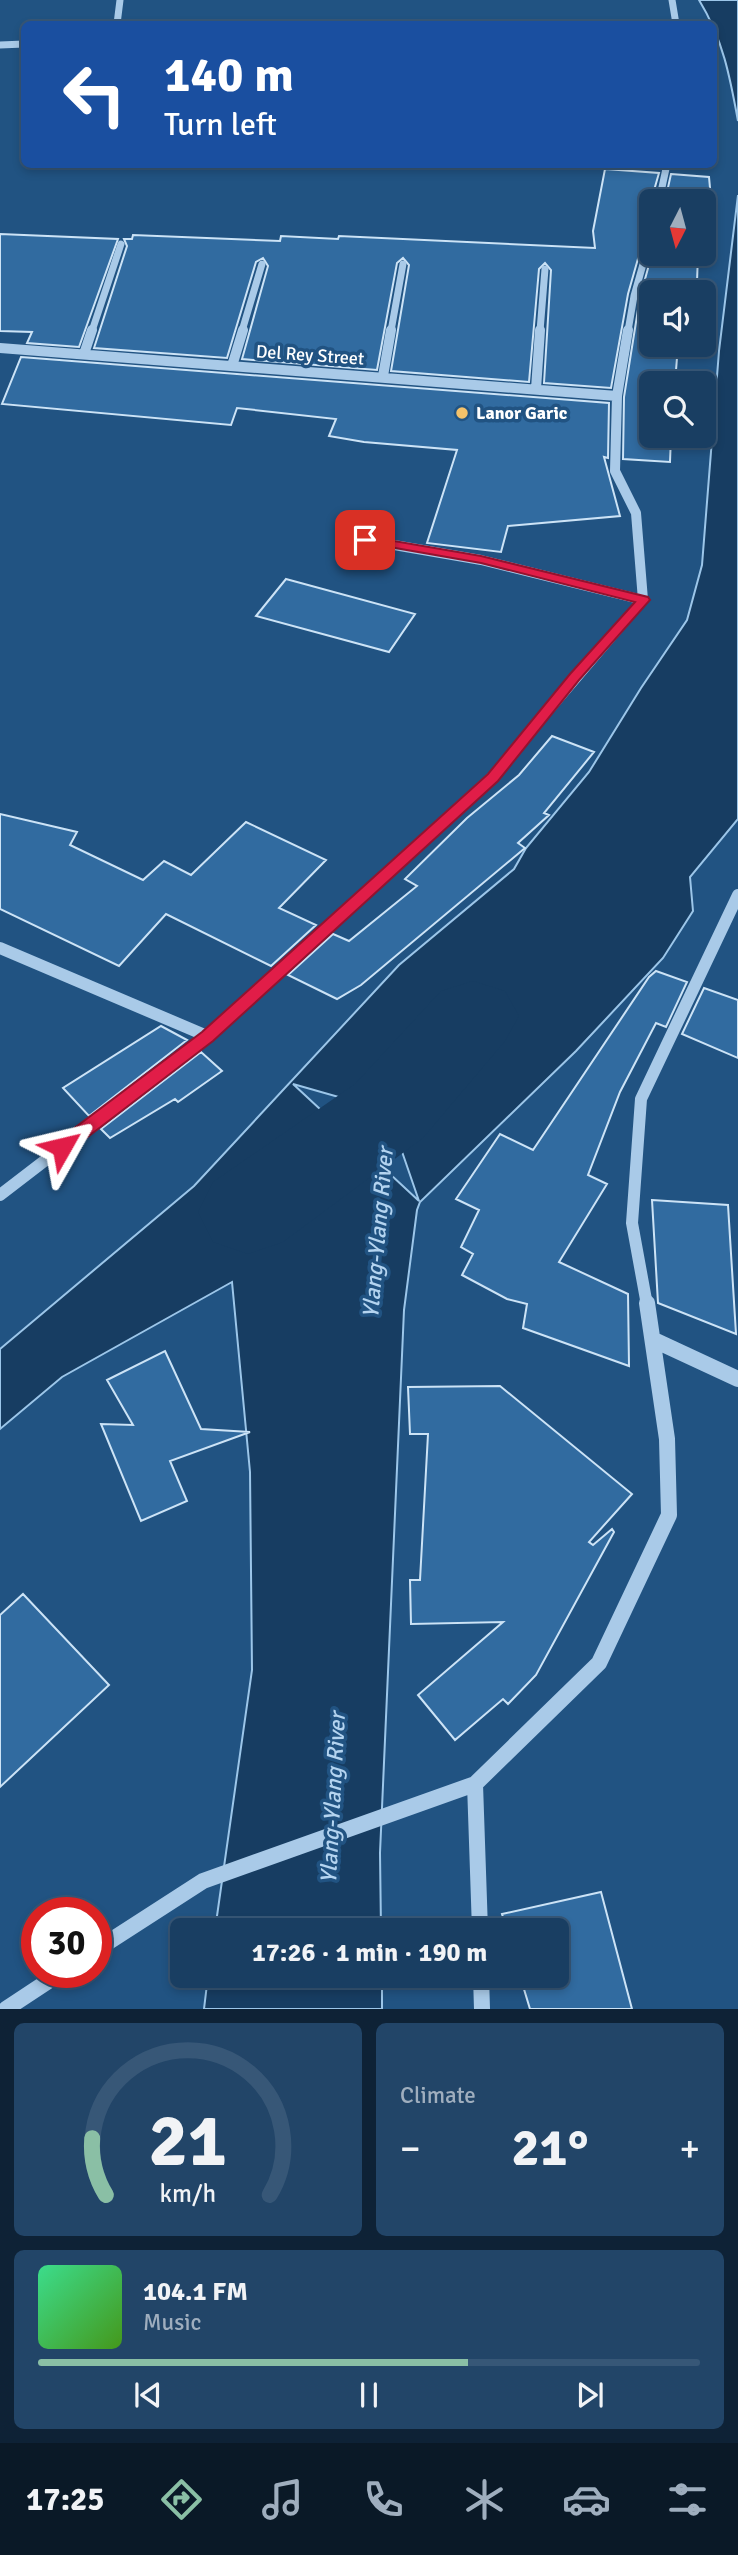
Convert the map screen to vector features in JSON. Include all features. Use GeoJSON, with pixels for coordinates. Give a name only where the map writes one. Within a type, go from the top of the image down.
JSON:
{"type":"FeatureCollection","features":[{"type":"Feature","properties":{"kind":"street"},"geometry":{"type":"LineString","coordinates":[[117,21],[120,0]]}},
{"type":"Feature","properties":{"kind":"street"},"geometry":{"type":"LineString","coordinates":[[672,0],[676,21]]}},
{"type":"Feature","properties":{"kind":"street"},"geometry":{"type":"LineString","coordinates":[[0,45],[21,44]]}},
{"type":"Feature","properties":{"kind":"street"},"geometry":{"type":"LineString","coordinates":[[662,189],[666,168]]}},
{"type":"Feature","properties":{"kind":"street"},"geometry":{"type":"LineString","coordinates":[[84,354],[121,244]]}},
{"type":"Feature","properties":{"kind":"street"},"geometry":{"type":"LineString","coordinates":[[232,366],[262,264]]}},
{"type":"Feature","properties":{"kind":"street"},"geometry":{"type":"LineString","coordinates":[[383,376],[403,264]]}},
{"type":"Feature","properties":{"kind":"street"},"geometry":{"type":"LineString","coordinates":[[0,1195],[207,1036],[493,777],[643,600],[636,513],[615,471],[617,396],[634,296],[642,266]]}},
{"type":"Feature","properties":{"kind":"street"},"geometry":{"type":"LineString","coordinates":[[536,389],[545,269]]}},
{"type":"Feature","properties":{"kind":"street","name":"Del Rey Street"},"geometry":{"type":"LineString","coordinates":[[0,348],[617,396]]}},
{"type":"Feature","properties":{"kind":"street"},"geometry":{"type":"LineString","coordinates":[[365,540],[481,559],[643,600]]}},
{"type":"Feature","properties":{"kind":"street"},"geometry":{"type":"LineString","coordinates":[[112,1940],[203,1881],[475,1784],[599,1663],[669,1515],[667,1439],[654,1340],[632,1223],[641,1099],[738,895]]}},
{"type":"Feature","properties":{"kind":"street"},"geometry":{"type":"LineString","coordinates":[[0,947],[207,1036]]}},
{"type":"Feature","properties":{"kind":"street"},"geometry":{"type":"LineString","coordinates":[[654,1340],[738,1379]]}},
{"type":"Feature","properties":{"kind":"street"},"geometry":{"type":"LineString","coordinates":[[475,1784],[480,1918]]}},
{"type":"Feature","properties":{"kind":"street"},"geometry":{"type":"LineString","coordinates":[[6,2009],[38,1988]]}},
{"type":"Feature","properties":{"kind":"street"},"geometry":{"type":"LineString","coordinates":[[481,1988],[482,2009]]}},
{"type":"Feature","properties":{"kind":"water"},"geometry":{"type":"Polygon","coordinates":[[[699,0],[738,0],[738,121],[717,36],[717,21],[710,21],[699,0]]]}},
{"type":"Feature","properties":{"kind":"water","name":"Ylang-Ylang River"},"geometry":{"type":"Polygon","coordinates":[[[738,195],[738,819],[690,877],[693,911],[663,958],[576,1051],[420,1202],[417,1210],[404,1310],[380,1853],[381,1918],[217,1918],[252,1670],[250,1472],[232,1282],[62,1377],[0,1429],[0,1349],[194,1186],[399,965],[514,869],[526,848],[589,772],[687,620],[702,565],[711,448],[716,448],[716,389],[738,195]],[[293,1084],[419,1201],[388,1111],[293,1084]]]}},
{"type":"Feature","properties":{"kind":"water"},"geometry":{"type":"Polygon","coordinates":[[[207,1988],[382,1988],[382,2009],[204,2009],[207,1988]]]}},
{"type":"Feature","properties":{"kind":"building"},"geometry":{"type":"Polygon","coordinates":[[[605,169],[659,173],[654,189],[639,189],[639,255],[628,294],[611,388],[544,383],[551,270],[545,263],[539,269],[529,382],[391,371],[409,265],[403,258],[397,263],[377,370],[242,359],[268,266],[263,258],[256,262],[227,358],[94,348],[127,246],[124,239],[132,239],[133,235],[280,241],[281,236],[338,239],[339,236],[595,248],[593,231],[605,169]]]}},
{"type":"Feature","properties":{"kind":"building"},"geometry":{"type":"Polygon","coordinates":[[[671,174],[709,177],[710,189],[668,189],[671,174]]]}},
{"type":"Feature","properties":{"kind":"building"},"geometry":{"type":"Polygon","coordinates":[[[0,234],[118,239],[79,347],[27,343],[32,332],[0,331],[0,234]]]}},
{"type":"Feature","properties":{"kind":"building"},"geometry":{"type":"Polygon","coordinates":[[[649,266],[698,266],[697,280],[645,280],[649,266]]]}},
{"type":"Feature","properties":{"kind":"building"},"geometry":{"type":"Polygon","coordinates":[[[639,303],[639,357],[677,357],[676,371],[639,371],[639,448],[671,448],[670,462],[623,459],[624,397],[639,303]]]}},
{"type":"Feature","properties":{"kind":"building"},"geometry":{"type":"Polygon","coordinates":[[[21,357],[609,403],[608,458],[604,457],[620,516],[508,526],[501,552],[427,543],[457,450],[364,442],[329,436],[336,419],[237,408],[231,425],[2,404],[21,357]]]}},
{"type":"Feature","properties":{"kind":"building"},"geometry":{"type":"Polygon","coordinates":[[[286,579],[415,614],[389,652],[256,616],[286,579]]]}},
{"type":"Feature","properties":{"kind":"building"},"geometry":{"type":"Polygon","coordinates":[[[552,736],[594,752],[544,813],[549,815],[518,843],[525,848],[361,985],[337,999],[288,975],[333,934],[349,941],[417,886],[405,879],[467,818],[519,775],[552,736]]]}},
{"type":"Feature","properties":{"kind":"building"},"geometry":{"type":"Polygon","coordinates":[[[0,814],[77,832],[70,845],[143,880],[164,861],[191,875],[246,822],[326,860],[279,908],[316,925],[271,966],[166,914],[119,966],[0,909],[0,814]]]}},
{"type":"Feature","properties":{"kind":"building"},"geometry":{"type":"Polygon","coordinates":[[[656,971],[687,982],[666,1027],[656,1023],[620,1092],[588,1175],[607,1184],[559,1262],[628,1294],[629,1366],[523,1328],[527,1304],[507,1299],[462,1275],[473,1254],[461,1247],[479,1210],[456,1199],[500,1134],[533,1150],[649,977],[656,971]]]}},
{"type":"Feature","properties":{"kind":"building"},"geometry":{"type":"Polygon","coordinates":[[[704,988],[738,1000],[738,1058],[682,1034],[704,988]]]}},
{"type":"Feature","properties":{"kind":"building"},"geometry":{"type":"Polygon","coordinates":[[[161,1026],[187,1040],[89,1116],[63,1088],[161,1026]]]}},
{"type":"Feature","properties":{"kind":"building"},"geometry":{"type":"Polygon","coordinates":[[[201,1052],[222,1071],[178,1102],[175,1099],[110,1138],[101,1129],[201,1052]]]}},
{"type":"Feature","properties":{"kind":"building"},"geometry":{"type":"Polygon","coordinates":[[[652,1200],[728,1205],[736,1334],[658,1303],[652,1200]]]}},
{"type":"Feature","properties":{"kind":"building"},"geometry":{"type":"Polygon","coordinates":[[[165,1351],[201,1429],[250,1432],[170,1461],[187,1501],[141,1521],[101,1424],[133,1425],[107,1380],[165,1351]]]}},
{"type":"Feature","properties":{"kind":"building"},"geometry":{"type":"Polygon","coordinates":[[[500,1386],[632,1494],[589,1542],[593,1545],[612,1529],[614,1532],[536,1675],[508,1704],[503,1699],[455,1740],[418,1695],[503,1622],[411,1624],[410,1580],[420,1580],[428,1434],[410,1434],[408,1387],[500,1386]]]}},
{"type":"Feature","properties":{"kind":"building"},"geometry":{"type":"Polygon","coordinates":[[[23,1594],[109,1685],[0,1787],[0,1615],[23,1594]]]}},
{"type":"Feature","properties":{"kind":"building"},"geometry":{"type":"Polygon","coordinates":[[[601,1892],[632,2009],[530,2009],[524,1988],[569,1988],[569,1918],[503,1918],[502,1914],[601,1892]]]}},
{"type":"Feature","properties":{"kind":"waterway"},"geometry":{"type":"LineString","coordinates":[[248,1212],[389,1111],[473,1016]]}},
{"type":"Feature","properties":{"kind":"place","name":"Lanor Garic"},"geometry":{"type":"Point","coordinates":[462,413]}},
{"type":"Feature","properties":{"kind":"route"},"geometry":{"type":"LineString","coordinates":[[62,1147],[207,1036],[493,777],[643,600],[481,559],[365,540]]}}]}
